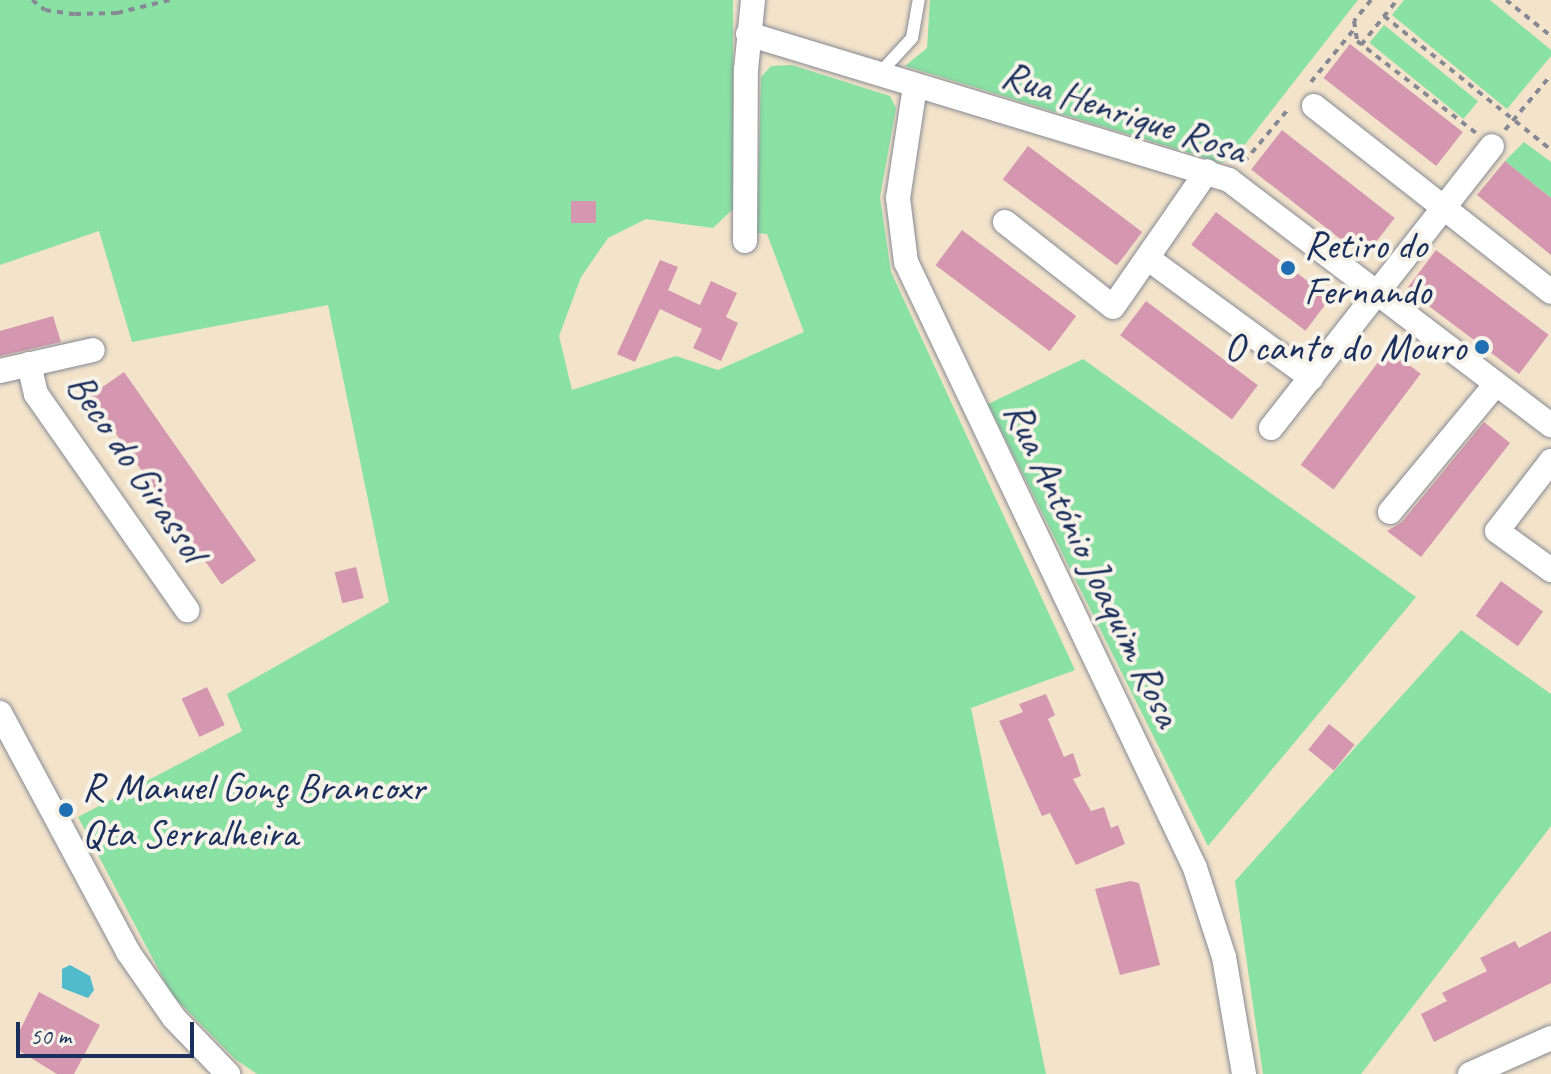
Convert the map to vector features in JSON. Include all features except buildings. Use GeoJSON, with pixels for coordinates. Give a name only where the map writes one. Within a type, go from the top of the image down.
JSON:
{"type":"FeatureCollection","features":[{"type":"Feature","properties":{"kind":"street"},"geometry":{"type":"LineString","coordinates":[[745,241],[748,34],[753,0]]}},
{"type":"Feature","properties":{"kind":"street","name":"Rua Henrique Rosa"},"geometry":{"type":"LineString","coordinates":[[748,34],[1207,171],[1251,193],[1551,425]]}},
{"type":"Feature","properties":{"kind":"street","name":"Rua António Joaquim Rosa"},"geometry":{"type":"LineString","coordinates":[[915,86],[898,198],[906,262],[1195,868],[1224,957],[1244,1074]]}},
{"type":"Feature","properties":{"kind":"street"},"geometry":{"type":"LineString","coordinates":[[1314,106],[1551,292]]}},
{"type":"Feature","properties":{"kind":"street"},"geometry":{"type":"LineString","coordinates":[[1271,428],[1492,146]]}},
{"type":"Feature","properties":{"kind":"street"},"geometry":{"type":"LineString","coordinates":[[1005,222],[1113,307],[1150,260],[1207,171]]}},
{"type":"Feature","properties":{"kind":"street"},"geometry":{"type":"LineString","coordinates":[[1150,260],[1311,378]]}},
{"type":"Feature","properties":{"kind":"street"},"geometry":{"type":"LineString","coordinates":[[0,371],[93,350]]}},
{"type":"Feature","properties":{"kind":"street","name":"Beco do Girassol"},"geometry":{"type":"LineString","coordinates":[[29,364],[36,394],[187,610]]}},
{"type":"Feature","properties":{"kind":"street"},"geometry":{"type":"LineString","coordinates":[[1390,512],[1496,384]]}},
{"type":"Feature","properties":{"kind":"street"},"geometry":{"type":"LineString","coordinates":[[1551,461],[1497,531],[1551,570]]}},
{"type":"Feature","properties":{"kind":"street"},"geometry":{"type":"LineString","coordinates":[[3,727],[128,952],[215,1070]]}},
{"type":"Feature","properties":{"kind":"street"},"geometry":{"type":"LineString","coordinates":[[1470,1074],[1551,1038]]}},
{"type":"Feature","properties":{"kind":"lane"},"geometry":{"type":"LineString","coordinates":[[878,75],[912,38],[919,0]]}},
{"type":"Feature","properties":{"kind":"path"},"geometry":{"type":"LineString","coordinates":[[32,0],[45,10],[75,14],[117,13],[169,0]]}},
{"type":"Feature","properties":{"kind":"path"},"geometry":{"type":"LineString","coordinates":[[1371,0],[1354,21],[1361,45],[1492,146],[1551,75]]}},
{"type":"Feature","properties":{"kind":"path"},"geometry":{"type":"LineString","coordinates":[[1361,45],[1397,0]]}},
{"type":"Feature","properties":{"kind":"path"},"geometry":{"type":"LineString","coordinates":[[1506,0],[1551,36]]}},
{"type":"Feature","properties":{"kind":"path"},"geometry":{"type":"LineString","coordinates":[[1384,16],[1551,150]]}},
{"type":"Feature","properties":{"kind":"green space"},"geometry":{"type":"Polygon","coordinates":[[[0,0],[733,0],[733,209],[713,228],[646,219],[608,238],[581,277],[559,336],[572,390],[676,356],[718,370],[804,332],[767,234],[757,233],[761,77],[771,66],[792,65],[890,96],[896,108],[880,197],[891,272],[1075,670],[971,708],[1046,1074],[257,1074],[235,1059],[172,995],[78,817],[242,731],[227,694],[389,602],[328,305],[132,342],[99,231],[0,265],[0,0]]]}},
{"type":"Feature","properties":{"kind":"green space"},"geometry":{"type":"Polygon","coordinates":[[[930,0],[1358,0],[1236,156],[1222,163],[905,66],[927,48],[930,0]]]}},
{"type":"Feature","properties":{"kind":"green space"},"geometry":{"type":"Polygon","coordinates":[[[1404,0],[1490,0],[1551,50],[1551,56],[1507,109],[1392,15],[1404,0]]]}},
{"type":"Feature","properties":{"kind":"green space"},"geometry":{"type":"Polygon","coordinates":[[[1384,25],[1478,101],[1464,119],[1370,43],[1384,25]]]}},
{"type":"Feature","properties":{"kind":"green space"},"geometry":{"type":"Polygon","coordinates":[[[1524,142],[1551,162],[1551,198],[1505,161],[1524,142]]]}},
{"type":"Feature","properties":{"kind":"green space"},"geometry":{"type":"Polygon","coordinates":[[[1083,359],[1416,597],[1208,846],[988,404],[1083,359]]]}},
{"type":"Feature","properties":{"kind":"green space"},"geometry":{"type":"Polygon","coordinates":[[[1461,630],[1551,694],[1551,826],[1361,1074],[1263,1074],[1235,881],[1461,630]]]}},
{"type":"Feature","properties":{"kind":"water"},"geometry":{"type":"Polygon","coordinates":[[[70,965],[90,976],[94,990],[88,998],[62,988],[62,969],[70,965]]]}},
{"type":"Feature","properties":{"kind":"place","name":"Retiro do Fernando"},"geometry":{"type":"Point","coordinates":[1288,268]}},
{"type":"Feature","properties":{"kind":"place","name":"O canto do Mouro"},"geometry":{"type":"Point","coordinates":[1482,347]}},
{"type":"Feature","properties":{"kind":"place","name":"R Manuel Gonç Brancoxr Qta Serralheira"},"geometry":{"type":"Point","coordinates":[66,810]}}]}
